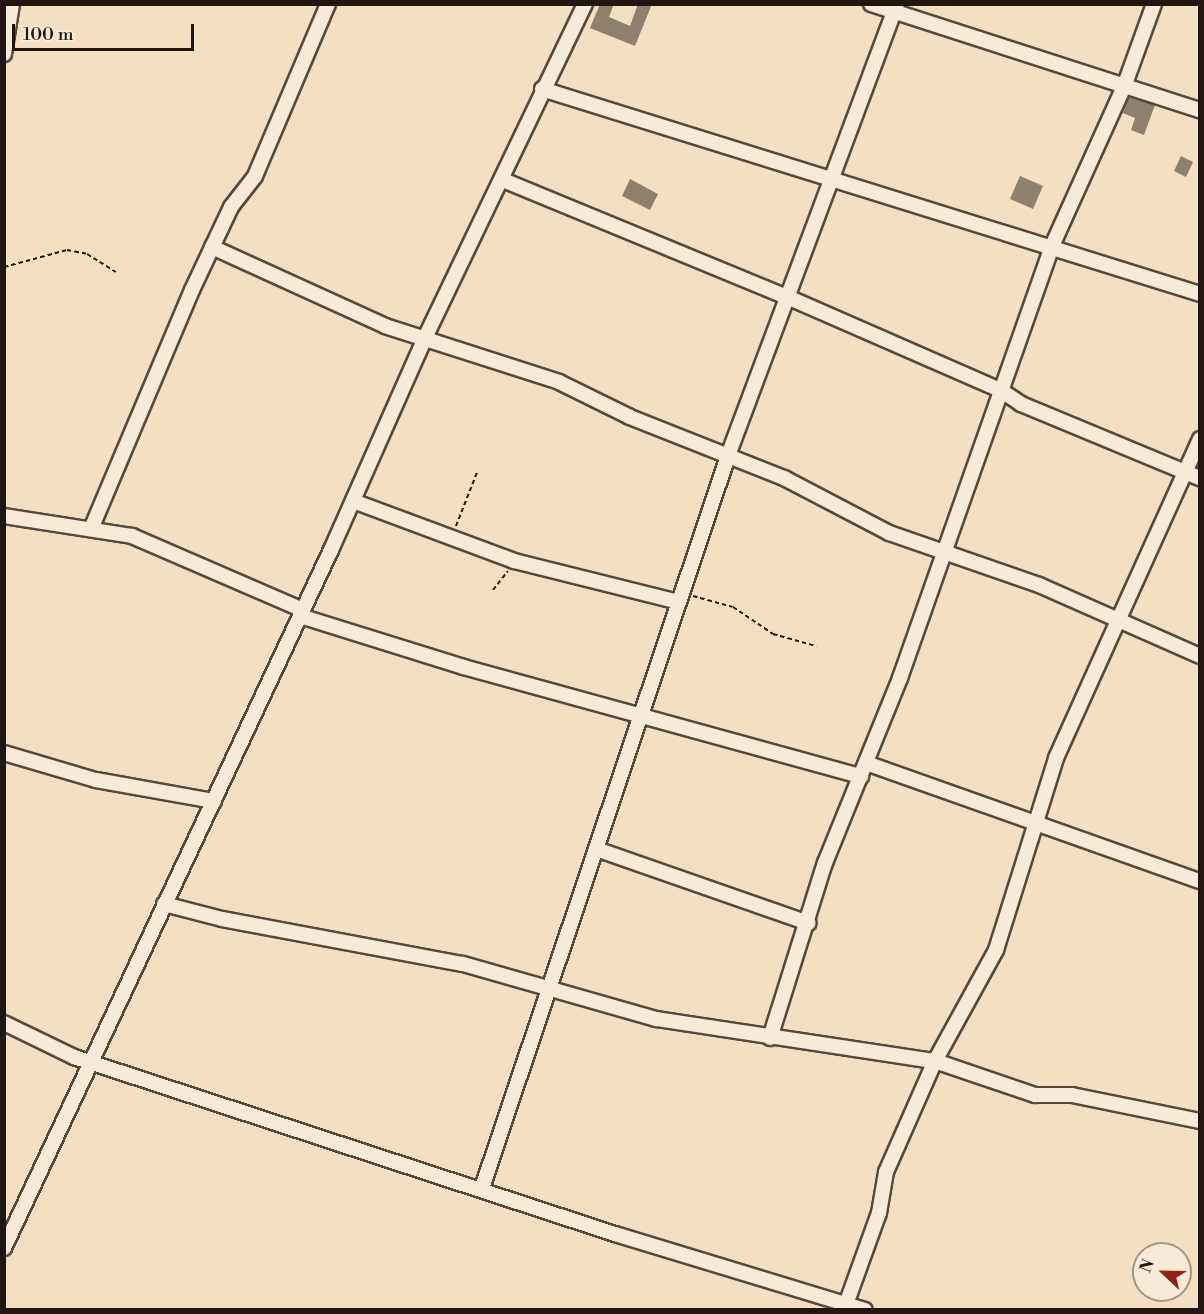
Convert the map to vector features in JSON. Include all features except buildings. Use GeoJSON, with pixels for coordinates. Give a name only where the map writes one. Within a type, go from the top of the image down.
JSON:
{"type":"FeatureCollection","features":[{"type":"Feature","properties":{"kind":"street"},"geometry":{"type":"LineString","coordinates":[[4,54],[12,4]]}},
{"type":"Feature","properties":{"kind":"street"},"geometry":{"type":"LineString","coordinates":[[91,529],[212,247],[264,156],[328,4]]}},
{"type":"Feature","properties":{"kind":"street"},"geometry":{"type":"LineString","coordinates":[[4,1248],[353,501],[424,340],[502,180],[542,89],[585,4]]}},
{"type":"Feature","properties":{"kind":"street"},"geometry":{"type":"LineString","coordinates":[[871,4],[896,9],[1200,110]]}},
{"type":"Feature","properties":{"kind":"street"},"geometry":{"type":"LineString","coordinates":[[771,1038],[825,863],[863,770],[944,554],[1052,246],[1125,84],[1154,4]]}},
{"type":"Feature","properties":{"kind":"street"},"geometry":{"type":"LineString","coordinates":[[482,1188],[547,988],[729,453],[785,296],[834,176],[896,9]]}},
{"type":"Feature","properties":{"kind":"street"},"geometry":{"type":"LineString","coordinates":[[542,89],[834,176],[1200,294]]}},
{"type":"Feature","properties":{"kind":"street"},"geometry":{"type":"LineString","coordinates":[[502,180],[785,296],[1002,391],[1021,404],[1200,478]]}},
{"type":"Feature","properties":{"kind":"street"},"geometry":{"type":"LineString","coordinates":[[212,247],[424,340],[559,382],[630,417],[729,453],[889,532],[1118,618],[1200,656]]}},
{"type":"Feature","properties":{"kind":"street"},"geometry":{"type":"LineString","coordinates":[[845,1308],[879,1213],[886,1172],[935,1061],[996,950],[1056,758],[1200,439]]}},
{"type":"Feature","properties":{"kind":"street"},"geometry":{"type":"LineString","coordinates":[[353,501],[514,561],[680,598]]}},
{"type":"Feature","properties":{"kind":"street"},"geometry":{"type":"LineString","coordinates":[[4,516],[132,536],[301,613],[641,715],[863,770],[1200,881]]}},
{"type":"Feature","properties":{"kind":"street"},"geometry":{"type":"LineString","coordinates":[[4,753],[96,780],[214,801]]}},
{"type":"Feature","properties":{"kind":"street"},"geometry":{"type":"LineString","coordinates":[[596,849],[808,922]]}},
{"type":"Feature","properties":{"kind":"street"},"geometry":{"type":"LineString","coordinates":[[164,904],[222,919],[463,964],[656,1019],[935,1061],[1035,1095],[1072,1095],[1200,1121]]}},
{"type":"Feature","properties":{"kind":"street"},"geometry":{"type":"LineString","coordinates":[[4,1023],[58,1051],[93,1060],[845,1308],[866,1310]]}},
{"type":"Feature","properties":{"kind":"path"},"geometry":{"type":"LineString","coordinates":[[4,267],[49,251],[67,250],[87,254],[116,272]]}},
{"type":"Feature","properties":{"kind":"path"},"geometry":{"type":"LineString","coordinates":[[449,538],[478,470]]}},
{"type":"Feature","properties":{"kind":"path"},"geometry":{"type":"LineString","coordinates":[[493,590],[514,561]]}},
{"type":"Feature","properties":{"kind":"path"},"geometry":{"type":"LineString","coordinates":[[680,598],[733,608],[773,634],[816,646]]}}]}
